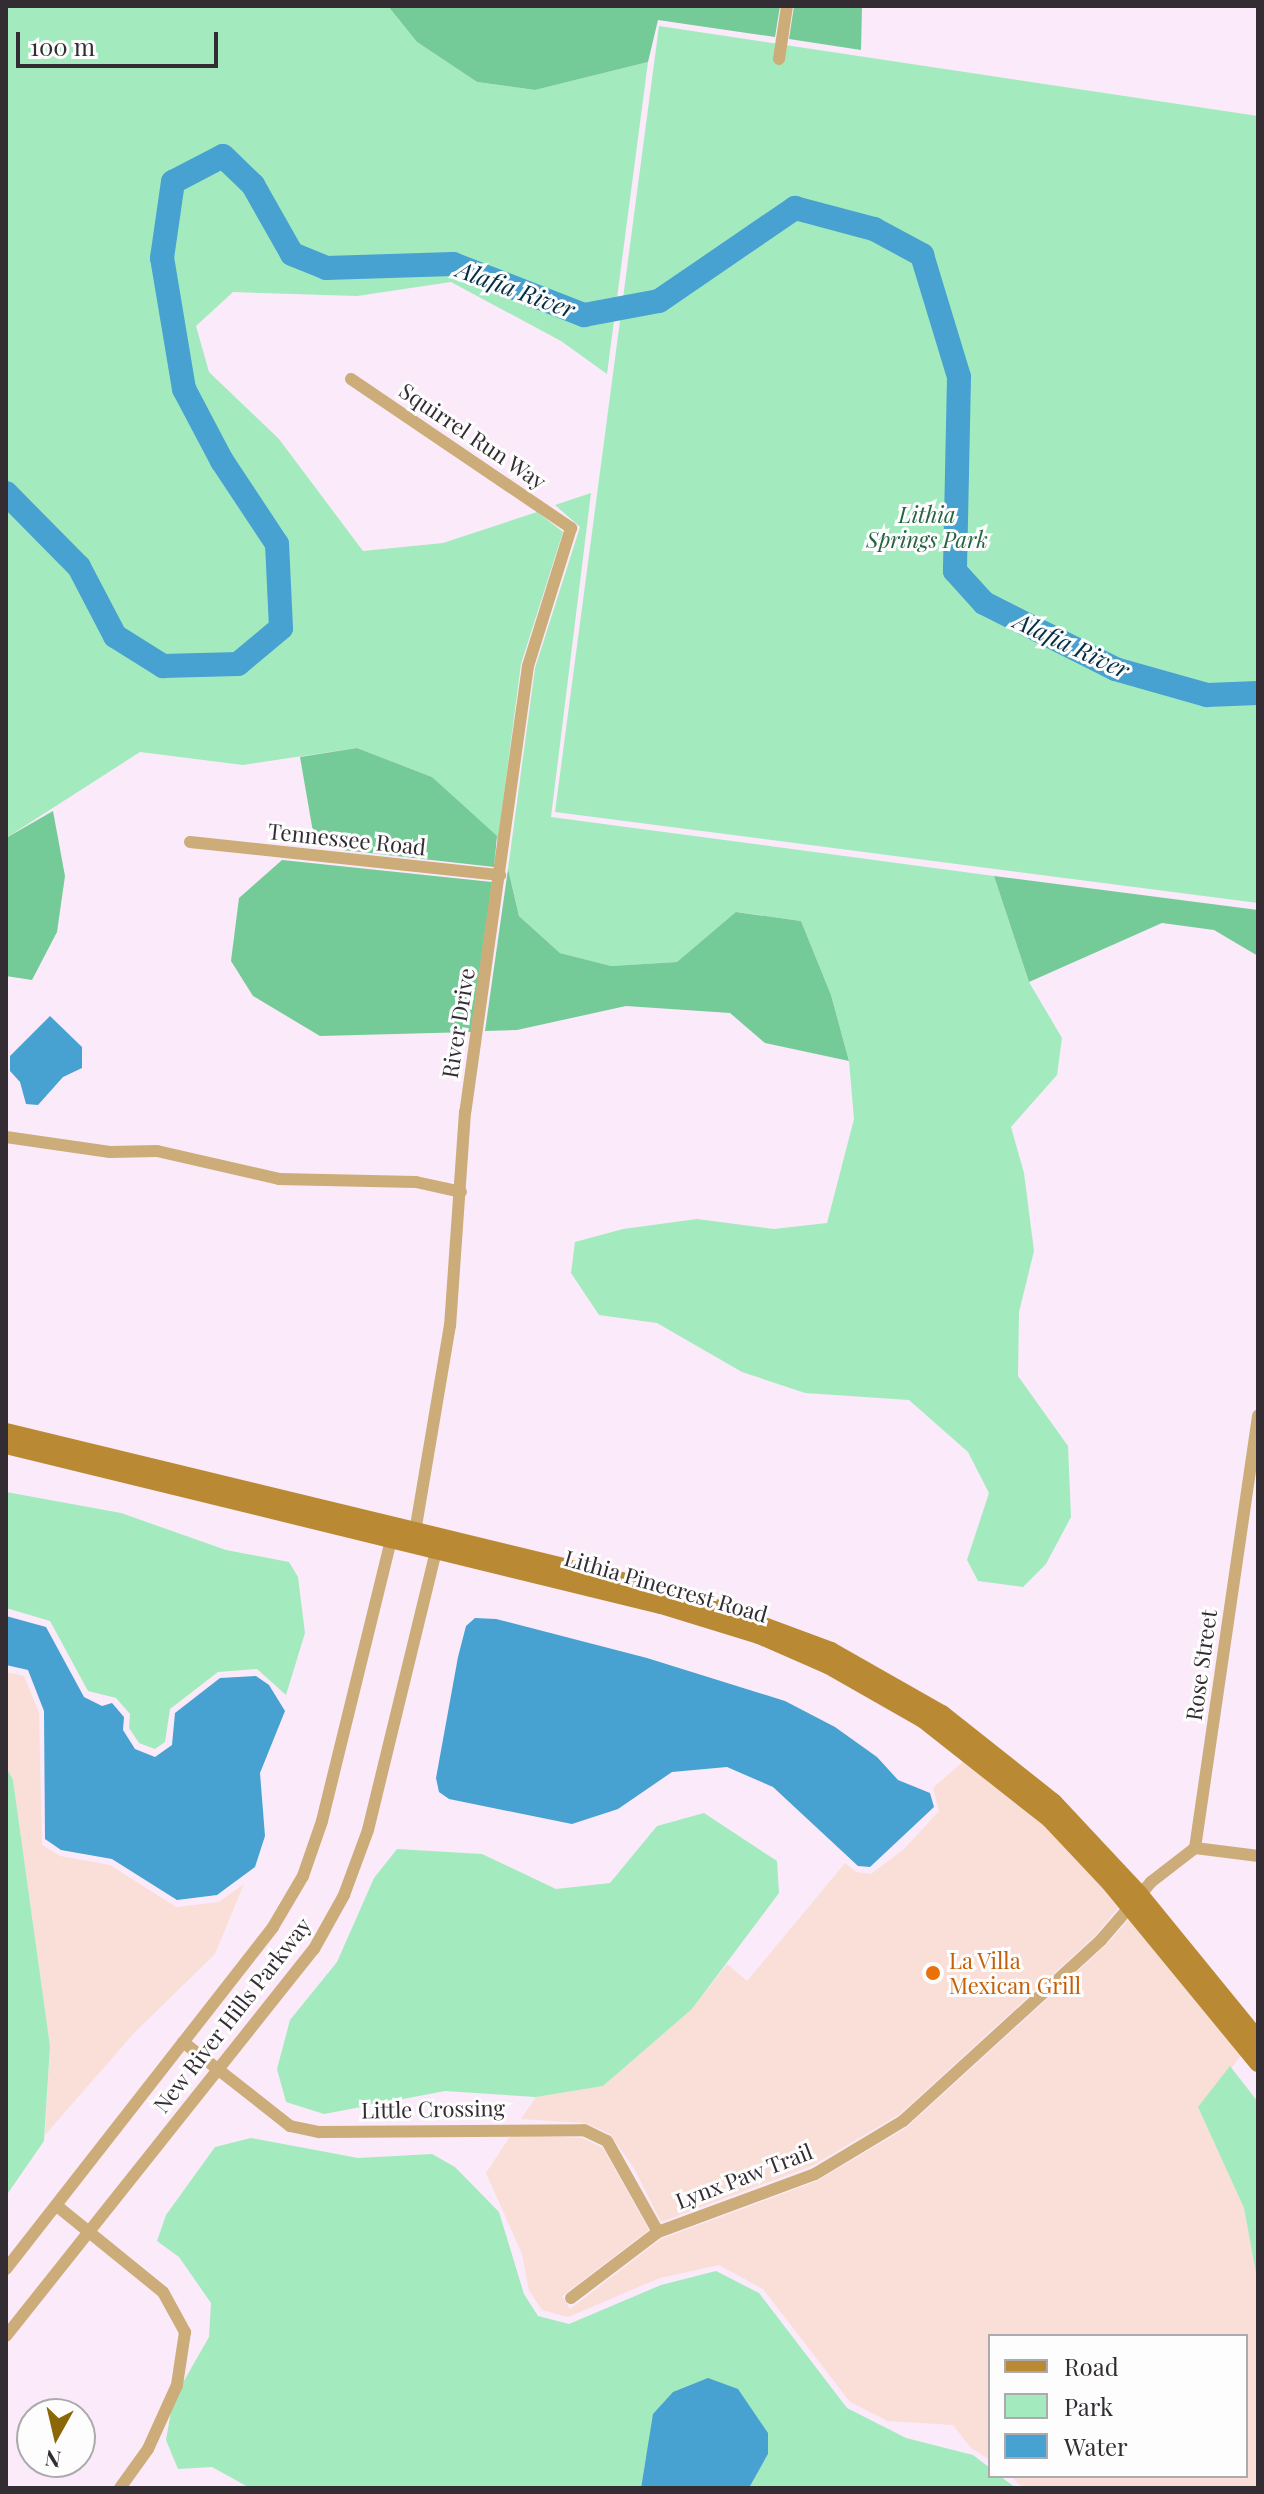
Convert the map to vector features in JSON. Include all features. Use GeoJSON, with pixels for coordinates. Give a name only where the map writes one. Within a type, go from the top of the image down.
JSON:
{"type":"FeatureCollection","features":[{"type":"Feature","properties":{"kind":"main road","name":"Lithia Pinecrest Road"},"geometry":{"type":"LineString","coordinates":[[6,1432],[438,1544],[707,1602],[837,1654],[910,1694],[992,1750],[1053,1802],[1134,1900],[1258,2040]]}},
{"type":"Feature","properties":{"kind":"main road","name":"Lithia Pinecrest Road"},"geometry":{"type":"LineString","coordinates":[[6,1445],[393,1533],[415,1531],[438,1544]]}},
{"type":"Feature","properties":{"kind":"main road","name":"Lithia Pinecrest Road"},"geometry":{"type":"LineString","coordinates":[[1134,1900],[1258,2063]]}},
{"type":"Feature","properties":{"kind":"street"},"geometry":{"type":"LineString","coordinates":[[779,59],[787,6]]}},
{"type":"Feature","properties":{"kind":"street","name":"Squirrel Run Way"},"geometry":{"type":"LineString","coordinates":[[351,379],[571,528]]}},
{"type":"Feature","properties":{"kind":"street","name":"River Drive"},"geometry":{"type":"LineString","coordinates":[[415,1531],[450,1325],[465,1112],[528,666],[571,528]]}},
{"type":"Feature","properties":{"kind":"street","name":"Tennessee Road"},"geometry":{"type":"LineString","coordinates":[[190,842],[500,875]]}},
{"type":"Feature","properties":{"kind":"street"},"geometry":{"type":"LineString","coordinates":[[6,1137],[107,1152],[157,1151],[279,1179],[404,1181],[461,1192]]}},
{"type":"Feature","properties":{"kind":"street","name":"Rose Street"},"geometry":{"type":"LineString","coordinates":[[1195,1848],[1258,1416]]}},
{"type":"Feature","properties":{"kind":"street","name":"New River Hills Parkway"},"geometry":{"type":"LineString","coordinates":[[6,2269],[273,1927],[303,1876],[322,1821],[393,1533]]}},
{"type":"Feature","properties":{"kind":"street","name":"New River Hills Parkway"},"geometry":{"type":"LineString","coordinates":[[6,2336],[86,2231],[314,1949],[344,1895],[368,1830],[438,1544]]}},
{"type":"Feature","properties":{"kind":"street"},"geometry":{"type":"LineString","coordinates":[[1134,1900],[1195,1848],[1258,1856]]}},
{"type":"Feature","properties":{"kind":"street","name":"Lynx Paw Trail"},"geometry":{"type":"LineString","coordinates":[[571,2298],[658,2232],[815,2174],[903,2121],[1101,1940],[1134,1900]]}},
{"type":"Feature","properties":{"kind":"street","name":"Little Crossing"},"geometry":{"type":"LineString","coordinates":[[183,2042],[290,2126],[319,2132],[584,2130],[607,2141],[658,2232]]}},
{"type":"Feature","properties":{"kind":"street"},"geometry":{"type":"LineString","coordinates":[[57,2206],[163,2292],[185,2332],[177,2385],[148,2449],[120,2488]]}},
{"type":"Feature","properties":{"kind":"shaded area"},"geometry":{"type":"Polygon","coordinates":[[[6,1672],[24,1676],[39,1713],[42,1845],[60,1856],[110,1865],[176,1907],[219,1902],[244,1884],[215,1954],[134,2033],[45,2135],[50,2046],[13,1780],[6,1767],[6,1672]]]}},
{"type":"Feature","properties":{"kind":"shaded area"},"geometry":{"type":"Polygon","coordinates":[[[966,1759],[1045,1826],[1120,1906],[1096,1935],[900,2114],[812,2166],[661,2222],[635,2170],[610,2134],[585,2123],[521,2119],[536,2097],[603,2086],[692,2009],[727,1964],[747,1981],[845,1863],[856,1872],[871,1874],[903,1850],[939,1811],[933,1788],[966,1759]]]}},
{"type":"Feature","properties":{"kind":"shaded area"},"geometry":{"type":"Polygon","coordinates":[[[1130,1918],[1242,2055],[1198,2107],[1244,2208],[1258,2284],[1258,2488],[1023,2488],[1013,2478],[1248,2478],[1248,2334],[988,2334],[988,2459],[971,2448],[953,2425],[888,2421],[850,2402],[763,2289],[719,2265],[660,2278],[568,2317],[542,2310],[529,2290],[522,2254],[486,2173],[511,2135],[583,2138],[603,2148],[649,2230],[562,2296],[570,2309],[661,2239],[817,2181],[906,2128],[1105,1946],[1130,1918]]]}},
{"type":"Feature","properties":{"kind":"green space"},"geometry":{"type":"Polygon","coordinates":[[[6,6],[388,6],[417,42],[477,82],[535,90],[648,62],[607,374],[561,341],[451,282],[357,296],[233,292],[196,326],[209,372],[279,439],[363,551],[443,543],[537,512],[563,532],[521,664],[498,840],[432,777],[357,748],[243,765],[140,752],[6,838],[6,6]]]}},
{"type":"Feature","properties":{"kind":"green space"},"geometry":{"type":"Polygon","coordinates":[[[388,6],[780,6],[775,37],[658,20],[648,62],[535,90],[477,82],[417,42],[388,6]]]}},
{"type":"Feature","properties":{"kind":"green space"},"geometry":{"type":"Polygon","coordinates":[[[794,6],[862,6],[861,50],[789,39],[794,6]]]}},
{"type":"Feature","properties":{"kind":"green space","name":"Lithia Springs Park"},"geometry":{"type":"Polygon","coordinates":[[[659,26],[1258,116],[1258,903],[555,812],[659,26]]]}},
{"type":"Feature","properties":{"kind":"green space"},"geometry":{"type":"Polygon","coordinates":[[[591,493],[551,817],[994,876],[1029,982],[1062,1038],[1057,1075],[1011,1127],[1024,1173],[1034,1251],[1019,1312],[1018,1376],[1068,1446],[1071,1517],[1046,1564],[1023,1587],[978,1581],[967,1560],[989,1493],[968,1452],[909,1400],[805,1393],[742,1372],[657,1323],[599,1315],[571,1273],[575,1242],[623,1229],[697,1219],[774,1229],[827,1223],[854,1119],[849,1061],[831,995],[801,921],[737,912],[677,962],[611,966],[560,953],[519,916],[508,869],[535,668],[580,527],[555,505],[591,493]]]}},
{"type":"Feature","properties":{"kind":"green space"},"geometry":{"type":"Polygon","coordinates":[[[357,748],[432,777],[497,836],[494,867],[298,845],[313,832],[300,757],[357,748]]]}},
{"type":"Feature","properties":{"kind":"green space"},"geometry":{"type":"Polygon","coordinates":[[[53,811],[65,876],[57,932],[32,980],[6,976],[6,838],[53,811]]]}},
{"type":"Feature","properties":{"kind":"green space"},"geometry":{"type":"Polygon","coordinates":[[[282,860],[492,882],[471,1032],[320,1036],[253,996],[231,961],[239,898],[282,860]]]}},
{"type":"Feature","properties":{"kind":"green space"},"geometry":{"type":"Polygon","coordinates":[[[508,869],[519,916],[560,953],[611,966],[677,962],[736,912],[801,921],[831,995],[849,1061],[765,1043],[730,1013],[626,1006],[517,1030],[485,1031],[508,869]]]}},
{"type":"Feature","properties":{"kind":"green space"},"geometry":{"type":"Polygon","coordinates":[[[994,876],[1258,910],[1258,956],[1214,930],[1162,923],[1029,982],[994,876]]]}},
{"type":"Feature","properties":{"kind":"green space"},"geometry":{"type":"Polygon","coordinates":[[[6,1492],[121,1513],[226,1550],[289,1562],[298,1577],[305,1633],[286,1695],[257,1669],[218,1672],[170,1709],[165,1742],[155,1749],[139,1743],[129,1728],[130,1714],[116,1698],[88,1691],[50,1621],[6,1608],[6,1492]]]}},
{"type":"Feature","properties":{"kind":"green space"},"geometry":{"type":"Polygon","coordinates":[[[6,1767],[13,1780],[50,2046],[44,2141],[6,2196],[6,1767]]]}},
{"type":"Feature","properties":{"kind":"green space"},"geometry":{"type":"Polygon","coordinates":[[[704,1813],[777,1861],[779,1893],[692,2009],[603,2086],[536,2097],[445,2091],[324,2114],[286,2102],[277,2069],[290,2020],[337,1962],[374,1878],[397,1849],[482,1854],[556,1889],[610,1883],[657,1826],[704,1813]]]}},
{"type":"Feature","properties":{"kind":"green space"},"geometry":{"type":"Polygon","coordinates":[[[1230,2066],[1258,2102],[1258,2284],[1244,2208],[1198,2107],[1230,2066]]]}},
{"type":"Feature","properties":{"kind":"green space"},"geometry":{"type":"Polygon","coordinates":[[[251,2138],[358,2158],[432,2154],[455,2167],[499,2212],[524,2294],[538,2316],[569,2324],[661,2285],[716,2271],[759,2293],[847,2408],[906,2438],[973,2455],[988,2466],[988,2478],[1003,2478],[1016,2488],[749,2488],[768,2454],[646,2457],[641,2488],[250,2488],[212,2467],[178,2469],[166,2440],[173,2400],[209,2337],[211,2303],[179,2257],[157,2241],[166,2215],[215,2147],[251,2138]]]}},
{"type":"Feature","properties":{"kind":"water"},"geometry":{"type":"Polygon","coordinates":[[[50,1016],[82,1047],[82,1068],[63,1077],[38,1105],[26,1104],[20,1082],[10,1071],[10,1056],[50,1016]]]}},
{"type":"Feature","properties":{"kind":"water"},"geometry":{"type":"Polygon","coordinates":[[[6,1616],[46,1627],[84,1697],[102,1706],[112,1703],[124,1717],[123,1730],[135,1749],[155,1757],[172,1745],[175,1713],[220,1678],[256,1676],[269,1685],[285,1711],[260,1773],[265,1836],[255,1867],[217,1895],[177,1900],[112,1859],[61,1850],[45,1839],[44,1711],[28,1670],[6,1665],[6,1616]]]}},
{"type":"Feature","properties":{"kind":"water"},"geometry":{"type":"Polygon","coordinates":[[[475,1618],[496,1619],[647,1658],[785,1701],[835,1727],[877,1757],[898,1780],[930,1793],[934,1807],[870,1867],[858,1866],[773,1787],[727,1767],[672,1772],[618,1809],[572,1824],[449,1799],[439,1792],[436,1778],[458,1657],[466,1626],[475,1618]]]}},
{"type":"Feature","properties":{"kind":"water"},"geometry":{"type":"Polygon","coordinates":[[[708,2378],[738,2389],[768,2433],[768,2454],[749,2488],[641,2488],[653,2414],[673,2392],[708,2378]]]}},
{"type":"Feature","properties":{"kind":"waterway","name":"Alafia River"},"geometry":{"type":"LineString","coordinates":[[6,493],[79,567],[115,636],[163,666],[238,664],[281,628],[277,544],[222,461],[184,389],[162,258],[173,182],[223,156],[253,185],[292,254],[326,268],[453,264],[584,315],[659,301],[795,208],[874,229],[922,255],[959,377],[955,571],[984,603],[1115,669],[1207,695],[1258,693]]}},
{"type":"Feature","properties":{"kind":"place","name":"La Villa Mexican Grill"},"geometry":{"type":"Point","coordinates":[933,1973]}}]}
